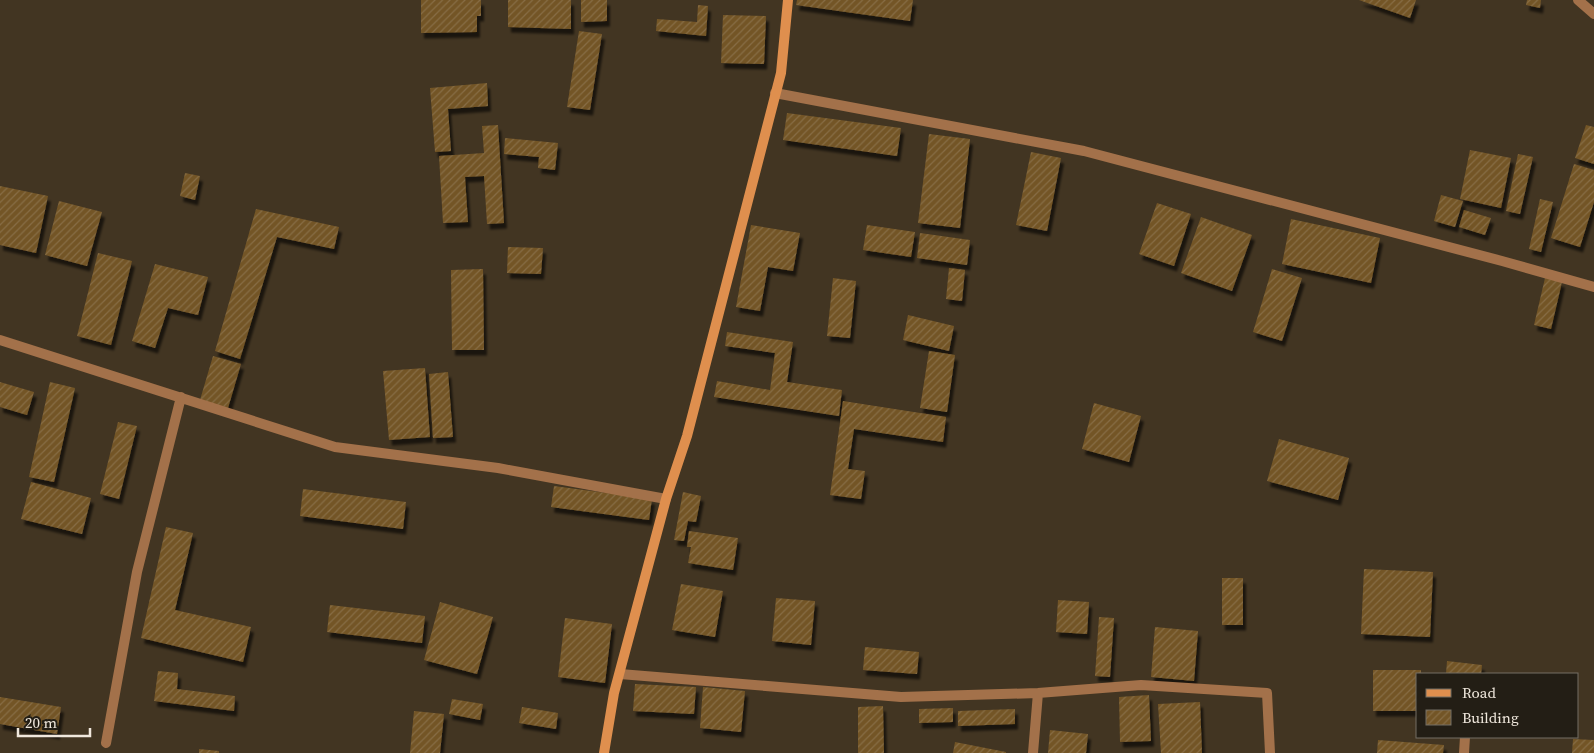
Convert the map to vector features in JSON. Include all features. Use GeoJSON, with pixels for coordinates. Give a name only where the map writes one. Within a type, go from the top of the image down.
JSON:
{"type":"FeatureCollection","features":[{"type":"Feature","properties":{"kind":"street"},"geometry":{"type":"LineString","coordinates":[[604,753],[614,693],[666,499],[687,436],[780,73],[788,0]]}},
{"type":"Feature","properties":{"kind":"street"},"geometry":{"type":"LineString","coordinates":[[1578,0],[1594,14]]}},
{"type":"Feature","properties":{"kind":"street"},"geometry":{"type":"LineString","coordinates":[[775,93],[1084,151],[1594,287]]}},
{"type":"Feature","properties":{"kind":"street"},"geometry":{"type":"LineString","coordinates":[[0,340],[336,447],[498,468],[666,499]]}},
{"type":"Feature","properties":{"kind":"street"},"geometry":{"type":"LineString","coordinates":[[106,743],[137,572],[181,397]]}},
{"type":"Feature","properties":{"kind":"street"},"geometry":{"type":"LineString","coordinates":[[620,674],[900,696],[1038,692],[1141,684],[1267,692],[1270,753]]}},
{"type":"Feature","properties":{"kind":"street"},"geometry":{"type":"LineString","coordinates":[[1033,753],[1038,692]]}},
{"type":"Feature","properties":{"kind":"street"},"geometry":{"type":"LineString","coordinates":[[1464,753],[1465,738]]}},
{"type":"Feature","properties":{"kind":"building"},"geometry":{"type":"Polygon","coordinates":[[[421,0],[481,0],[481,16],[477,16],[477,32],[421,33],[421,0]]]}},
{"type":"Feature","properties":{"kind":"building"},"geometry":{"type":"Polygon","coordinates":[[[508,0],[571,0],[571,29],[508,27],[508,0]]]}},
{"type":"Feature","properties":{"kind":"building"},"geometry":{"type":"Polygon","coordinates":[[[581,0],[607,0],[607,21],[581,22],[581,0]]]}},
{"type":"Feature","properties":{"kind":"building"},"geometry":{"type":"Polygon","coordinates":[[[797,0],[913,0],[910,21],[796,5],[797,0]]]}},
{"type":"Feature","properties":{"kind":"building"},"geometry":{"type":"Polygon","coordinates":[[[1359,0],[1416,0],[1410,18],[1359,0]]]}},
{"type":"Feature","properties":{"kind":"building"},"geometry":{"type":"Polygon","coordinates":[[[1527,0],[1541,0],[1540,8],[1526,5],[1527,0]]]}},
{"type":"Feature","properties":{"kind":"building"},"geometry":{"type":"Polygon","coordinates":[[[698,5],[708,6],[706,36],[656,31],[657,19],[697,22],[698,5]]]}},
{"type":"Feature","properties":{"kind":"building"},"geometry":{"type":"Polygon","coordinates":[[[723,15],[766,16],[764,64],[721,63],[723,15]]]}},
{"type":"Feature","properties":{"kind":"building"},"geometry":{"type":"Polygon","coordinates":[[[579,31],[602,34],[590,110],[567,107],[579,31]]]}},
{"type":"Feature","properties":{"kind":"building"},"geometry":{"type":"Polygon","coordinates":[[[487,83],[488,106],[448,109],[451,151],[435,152],[430,88],[487,83]]]}},
{"type":"Feature","properties":{"kind":"building"},"geometry":{"type":"Polygon","coordinates":[[[787,113],[901,128],[897,156],[783,140],[787,113]]]}},
{"type":"Feature","properties":{"kind":"building"},"geometry":{"type":"Polygon","coordinates":[[[498,125],[504,223],[487,224],[484,176],[465,177],[468,222],[443,223],[439,156],[484,153],[482,126],[498,125]]]}},
{"type":"Feature","properties":{"kind":"building"},"geometry":{"type":"Polygon","coordinates":[[[1586,125],[1594,127],[1594,164],[1575,158],[1586,125]]]}},
{"type":"Feature","properties":{"kind":"building"},"geometry":{"type":"Polygon","coordinates":[[[929,134],[970,139],[960,228],[918,223],[929,134]]]}},
{"type":"Feature","properties":{"kind":"building"},"geometry":{"type":"Polygon","coordinates":[[[505,138],[558,143],[555,170],[538,168],[539,157],[504,154],[505,138]]]}},
{"type":"Feature","properties":{"kind":"building"},"geometry":{"type":"Polygon","coordinates":[[[1470,150],[1511,158],[1501,208],[1460,199],[1470,150]]]}},
{"type":"Feature","properties":{"kind":"building"},"geometry":{"type":"Polygon","coordinates":[[[1031,152],[1061,158],[1047,231],[1016,225],[1031,152]]]}},
{"type":"Feature","properties":{"kind":"building"},"geometry":{"type":"Polygon","coordinates":[[[1518,154],[1533,157],[1520,214],[1506,211],[1518,154]]]}},
{"type":"Feature","properties":{"kind":"building"},"geometry":{"type":"Polygon","coordinates":[[[1574,164],[1594,170],[1594,202],[1580,247],[1551,238],[1574,164]]]}},
{"type":"Feature","properties":{"kind":"building"},"geometry":{"type":"Polygon","coordinates":[[[185,173],[200,176],[195,200],[180,196],[185,173]]]}},
{"type":"Feature","properties":{"kind":"building"},"geometry":{"type":"Polygon","coordinates":[[[0,186],[48,196],[36,253],[0,245],[0,186]]]}},
{"type":"Feature","properties":{"kind":"building"},"geometry":{"type":"Polygon","coordinates":[[[1441,195],[1463,201],[1455,227],[1434,221],[1441,195]]]}},
{"type":"Feature","properties":{"kind":"building"},"geometry":{"type":"Polygon","coordinates":[[[1540,199],[1553,202],[1541,252],[1529,249],[1540,199]]]}},
{"type":"Feature","properties":{"kind":"building"},"geometry":{"type":"Polygon","coordinates":[[[59,201],[102,212],[87,266],[45,255],[59,201]]]}},
{"type":"Feature","properties":{"kind":"building"},"geometry":{"type":"Polygon","coordinates":[[[1157,203],[1191,214],[1174,266],[1139,254],[1157,203]]]}},
{"type":"Feature","properties":{"kind":"building"},"geometry":{"type":"Polygon","coordinates":[[[256,209],[339,227],[334,249],[277,237],[240,359],[215,351],[256,209]]]}},
{"type":"Feature","properties":{"kind":"building"},"geometry":{"type":"Polygon","coordinates":[[[1464,210],[1491,218],[1485,235],[1459,227],[1464,210]]]}},
{"type":"Feature","properties":{"kind":"building"},"geometry":{"type":"Polygon","coordinates":[[[1201,217],[1252,235],[1232,291],[1181,273],[1201,217]]]}},
{"type":"Feature","properties":{"kind":"building"},"geometry":{"type":"Polygon","coordinates":[[[1291,219],[1380,238],[1371,283],[1282,264],[1291,219]]]}},
{"type":"Feature","properties":{"kind":"building"},"geometry":{"type":"Polygon","coordinates":[[[751,225],[800,233],[793,271],[768,267],[760,311],[736,307],[751,225]]]}},
{"type":"Feature","properties":{"kind":"building"},"geometry":{"type":"Polygon","coordinates":[[[867,225],[915,232],[911,257],[863,250],[867,225]]]}},
{"type":"Feature","properties":{"kind":"building"},"geometry":{"type":"Polygon","coordinates":[[[920,233],[970,240],[967,265],[917,258],[920,233]]]}},
{"type":"Feature","properties":{"kind":"building"},"geometry":{"type":"Polygon","coordinates":[[[508,247],[543,248],[541,274],[507,273],[508,247]]]}},
{"type":"Feature","properties":{"kind":"building"},"geometry":{"type":"Polygon","coordinates":[[[98,253],[132,261],[111,345],[77,336],[98,253]]]}},
{"type":"Feature","properties":{"kind":"building"},"geometry":{"type":"Polygon","coordinates":[[[155,264],[208,277],[198,315],[168,308],[155,348],[132,341],[155,264]]]}},
{"type":"Feature","properties":{"kind":"building"},"geometry":{"type":"Polygon","coordinates":[[[949,268],[965,270],[962,301],[946,299],[949,268]]]}},
{"type":"Feature","properties":{"kind":"building"},"geometry":{"type":"Polygon","coordinates":[[[483,269],[484,350],[452,350],[451,270],[483,269]]]}},
{"type":"Feature","properties":{"kind":"building"},"geometry":{"type":"Polygon","coordinates":[[[1272,269],[1302,278],[1282,341],[1253,332],[1272,269]]]}},
{"type":"Feature","properties":{"kind":"building"},"geometry":{"type":"Polygon","coordinates":[[[833,278],[856,281],[850,338],[827,336],[833,278]]]}},
{"type":"Feature","properties":{"kind":"building"},"geometry":{"type":"Polygon","coordinates":[[[1545,278],[1562,282],[1551,329],[1534,325],[1545,278]]]}},
{"type":"Feature","properties":{"kind":"building"},"geometry":{"type":"Polygon","coordinates":[[[908,315],[954,326],[949,351],[903,340],[908,315]]]}},
{"type":"Feature","properties":{"kind":"building"},"geometry":{"type":"Polygon","coordinates":[[[727,332],[793,342],[787,382],[842,390],[839,416],[714,397],[717,381],[770,390],[775,353],[725,346],[727,332]]]}},
{"type":"Feature","properties":{"kind":"building"},"geometry":{"type":"Polygon","coordinates":[[[929,351],[955,355],[947,412],[920,408],[929,351]]]}},
{"type":"Feature","properties":{"kind":"building"},"geometry":{"type":"Polygon","coordinates":[[[213,356],[241,364],[228,408],[200,400],[213,356]]]}},
{"type":"Feature","properties":{"kind":"building"},"geometry":{"type":"Polygon","coordinates":[[[425,368],[430,437],[389,440],[383,371],[425,368]]]}},
{"type":"Feature","properties":{"kind":"building"},"geometry":{"type":"Polygon","coordinates":[[[448,372],[453,437],[433,438],[429,374],[448,372]]]}},
{"type":"Feature","properties":{"kind":"building"},"geometry":{"type":"Polygon","coordinates":[[[0,382],[34,392],[27,415],[0,407],[0,382]]]}},
{"type":"Feature","properties":{"kind":"building"},"geometry":{"type":"Polygon","coordinates":[[[50,382],[75,388],[54,482],[29,477],[50,382]]]}},
{"type":"Feature","properties":{"kind":"building"},"geometry":{"type":"Polygon","coordinates":[[[843,401],[946,417],[943,442],[854,429],[848,469],[865,471],[861,499],[830,495],[843,401]]]}},
{"type":"Feature","properties":{"kind":"building"},"geometry":{"type":"Polygon","coordinates":[[[1094,403],[1141,416],[1129,462],[1082,449],[1094,403]]]}},
{"type":"Feature","properties":{"kind":"building"},"geometry":{"type":"Polygon","coordinates":[[[118,422],[137,426],[119,499],[100,494],[118,422]]]}},
{"type":"Feature","properties":{"kind":"building"},"geometry":{"type":"Polygon","coordinates":[[[1279,439],[1349,458],[1338,500],[1267,481],[1279,439]]]}},
{"type":"Feature","properties":{"kind":"building"},"geometry":{"type":"Polygon","coordinates":[[[31,482],[91,498],[82,534],[21,519],[31,482]]]}},
{"type":"Feature","properties":{"kind":"building"},"geometry":{"type":"Polygon","coordinates":[[[554,486],[652,499],[649,520],[551,507],[554,486]]]}},
{"type":"Feature","properties":{"kind":"building"},"geometry":{"type":"Polygon","coordinates":[[[303,489],[406,502],[403,529],[300,516],[303,489]]]}},
{"type":"Feature","properties":{"kind":"building"},"geometry":{"type":"Polygon","coordinates":[[[683,492],[701,496],[696,522],[688,521],[684,541],[674,540],[683,492]]]}},
{"type":"Feature","properties":{"kind":"building"},"geometry":{"type":"Polygon","coordinates":[[[166,527],[193,533],[175,610],[251,627],[243,662],[141,638],[166,527]]]}},
{"type":"Feature","properties":{"kind":"building"},"geometry":{"type":"Polygon","coordinates":[[[689,531],[738,538],[733,570],[688,563],[691,547],[687,547],[689,531]]]}},
{"type":"Feature","properties":{"kind":"building"},"geometry":{"type":"Polygon","coordinates":[[[1364,569],[1433,572],[1430,637],[1361,634],[1364,569]]]}},
{"type":"Feature","properties":{"kind":"building"},"geometry":{"type":"Polygon","coordinates":[[[1222,578],[1243,578],[1243,625],[1222,625],[1222,578]]]}},
{"type":"Feature","properties":{"kind":"building"},"geometry":{"type":"Polygon","coordinates":[[[681,584],[723,591],[715,637],[672,630],[681,584]]]}},
{"type":"Feature","properties":{"kind":"building"},"geometry":{"type":"Polygon","coordinates":[[[776,598],[815,601],[811,645],[772,641],[776,598]]]}},
{"type":"Feature","properties":{"kind":"building"},"geometry":{"type":"Polygon","coordinates":[[[1058,600],[1089,602],[1087,634],[1056,632],[1058,600]]]}},
{"type":"Feature","properties":{"kind":"building"},"geometry":{"type":"Polygon","coordinates":[[[440,602],[493,617],[477,674],[424,660],[440,602]]]}},
{"type":"Feature","properties":{"kind":"building"},"geometry":{"type":"Polygon","coordinates":[[[330,605],[425,616],[422,643],[327,632],[330,605]]]}},
{"type":"Feature","properties":{"kind":"building"},"geometry":{"type":"Polygon","coordinates":[[[1099,617],[1114,618],[1110,677],[1095,676],[1099,617]]]}},
{"type":"Feature","properties":{"kind":"building"},"geometry":{"type":"Polygon","coordinates":[[[565,618],[612,624],[605,683],[558,677],[565,618]]]}},
{"type":"Feature","properties":{"kind":"building"},"geometry":{"type":"Polygon","coordinates":[[[1155,627],[1198,631],[1194,681],[1151,677],[1155,627]]]}},
{"type":"Feature","properties":{"kind":"building"},"geometry":{"type":"Polygon","coordinates":[[[865,647],[919,652],[917,674],[863,670],[865,647]]]}},
{"type":"Feature","properties":{"kind":"building"},"geometry":{"type":"Polygon","coordinates":[[[1447,661],[1482,665],[1481,673],[1446,673],[1447,661]]]}},
{"type":"Feature","properties":{"kind":"building"},"geometry":{"type":"Polygon","coordinates":[[[1373,670],[1421,670],[1421,673],[1416,673],[1416,711],[1373,711],[1373,670]]]}},
{"type":"Feature","properties":{"kind":"building"},"geometry":{"type":"Polygon","coordinates":[[[158,671],[178,673],[177,689],[235,696],[234,711],[154,701],[158,671]]]}},
{"type":"Feature","properties":{"kind":"building"},"geometry":{"type":"Polygon","coordinates":[[[635,684],[696,687],[694,714],[633,711],[635,684]]]}},
{"type":"Feature","properties":{"kind":"building"},"geometry":{"type":"Polygon","coordinates":[[[703,687],[745,691],[741,732],[700,728],[703,687]]]}},
{"type":"Feature","properties":{"kind":"building"},"geometry":{"type":"Polygon","coordinates":[[[1149,695],[1151,741],[1120,742],[1119,697],[1149,695]]]}},
{"type":"Feature","properties":{"kind":"building"},"geometry":{"type":"Polygon","coordinates":[[[0,697],[61,707],[57,734],[0,724],[0,697]]]}},
{"type":"Feature","properties":{"kind":"building"},"geometry":{"type":"Polygon","coordinates":[[[452,699],[483,704],[480,720],[449,714],[452,699]]]}},
{"type":"Feature","properties":{"kind":"building"},"geometry":{"type":"Polygon","coordinates":[[[1200,702],[1202,753],[1161,753],[1158,704],[1200,702]]]}},
{"type":"Feature","properties":{"kind":"building"},"geometry":{"type":"Polygon","coordinates":[[[883,706],[884,753],[858,753],[858,707],[883,706]]]}},
{"type":"Feature","properties":{"kind":"building"},"geometry":{"type":"Polygon","coordinates":[[[522,707],[558,713],[556,729],[519,723],[522,707]]]}},
{"type":"Feature","properties":{"kind":"building"},"geometry":{"type":"Polygon","coordinates":[[[953,708],[953,722],[919,723],[919,709],[953,708]]]}},
{"type":"Feature","properties":{"kind":"building"},"geometry":{"type":"Polygon","coordinates":[[[1015,709],[1015,724],[958,726],[958,711],[1015,709]]]}},
{"type":"Feature","properties":{"kind":"building"},"geometry":{"type":"Polygon","coordinates":[[[414,711],[444,714],[440,753],[410,753],[414,711]]]}},
{"type":"Feature","properties":{"kind":"building"},"geometry":{"type":"Polygon","coordinates":[[[1050,730],[1088,734],[1086,753],[1048,753],[1050,730]]]}},
{"type":"Feature","properties":{"kind":"building"},"geometry":{"type":"Polygon","coordinates":[[[1573,739],[1594,740],[1594,753],[1572,753],[1573,739]]]}},
{"type":"Feature","properties":{"kind":"building"},"geometry":{"type":"Polygon","coordinates":[[[1378,740],[1444,745],[1443,753],[1377,753],[1378,740]]]}},
{"type":"Feature","properties":{"kind":"building"},"geometry":{"type":"Polygon","coordinates":[[[955,742],[1006,752],[1006,753],[953,753],[955,742]]]}},
{"type":"Feature","properties":{"kind":"building"},"geometry":{"type":"Polygon","coordinates":[[[199,749],[219,751],[219,753],[199,753],[199,749]]]}}]}
